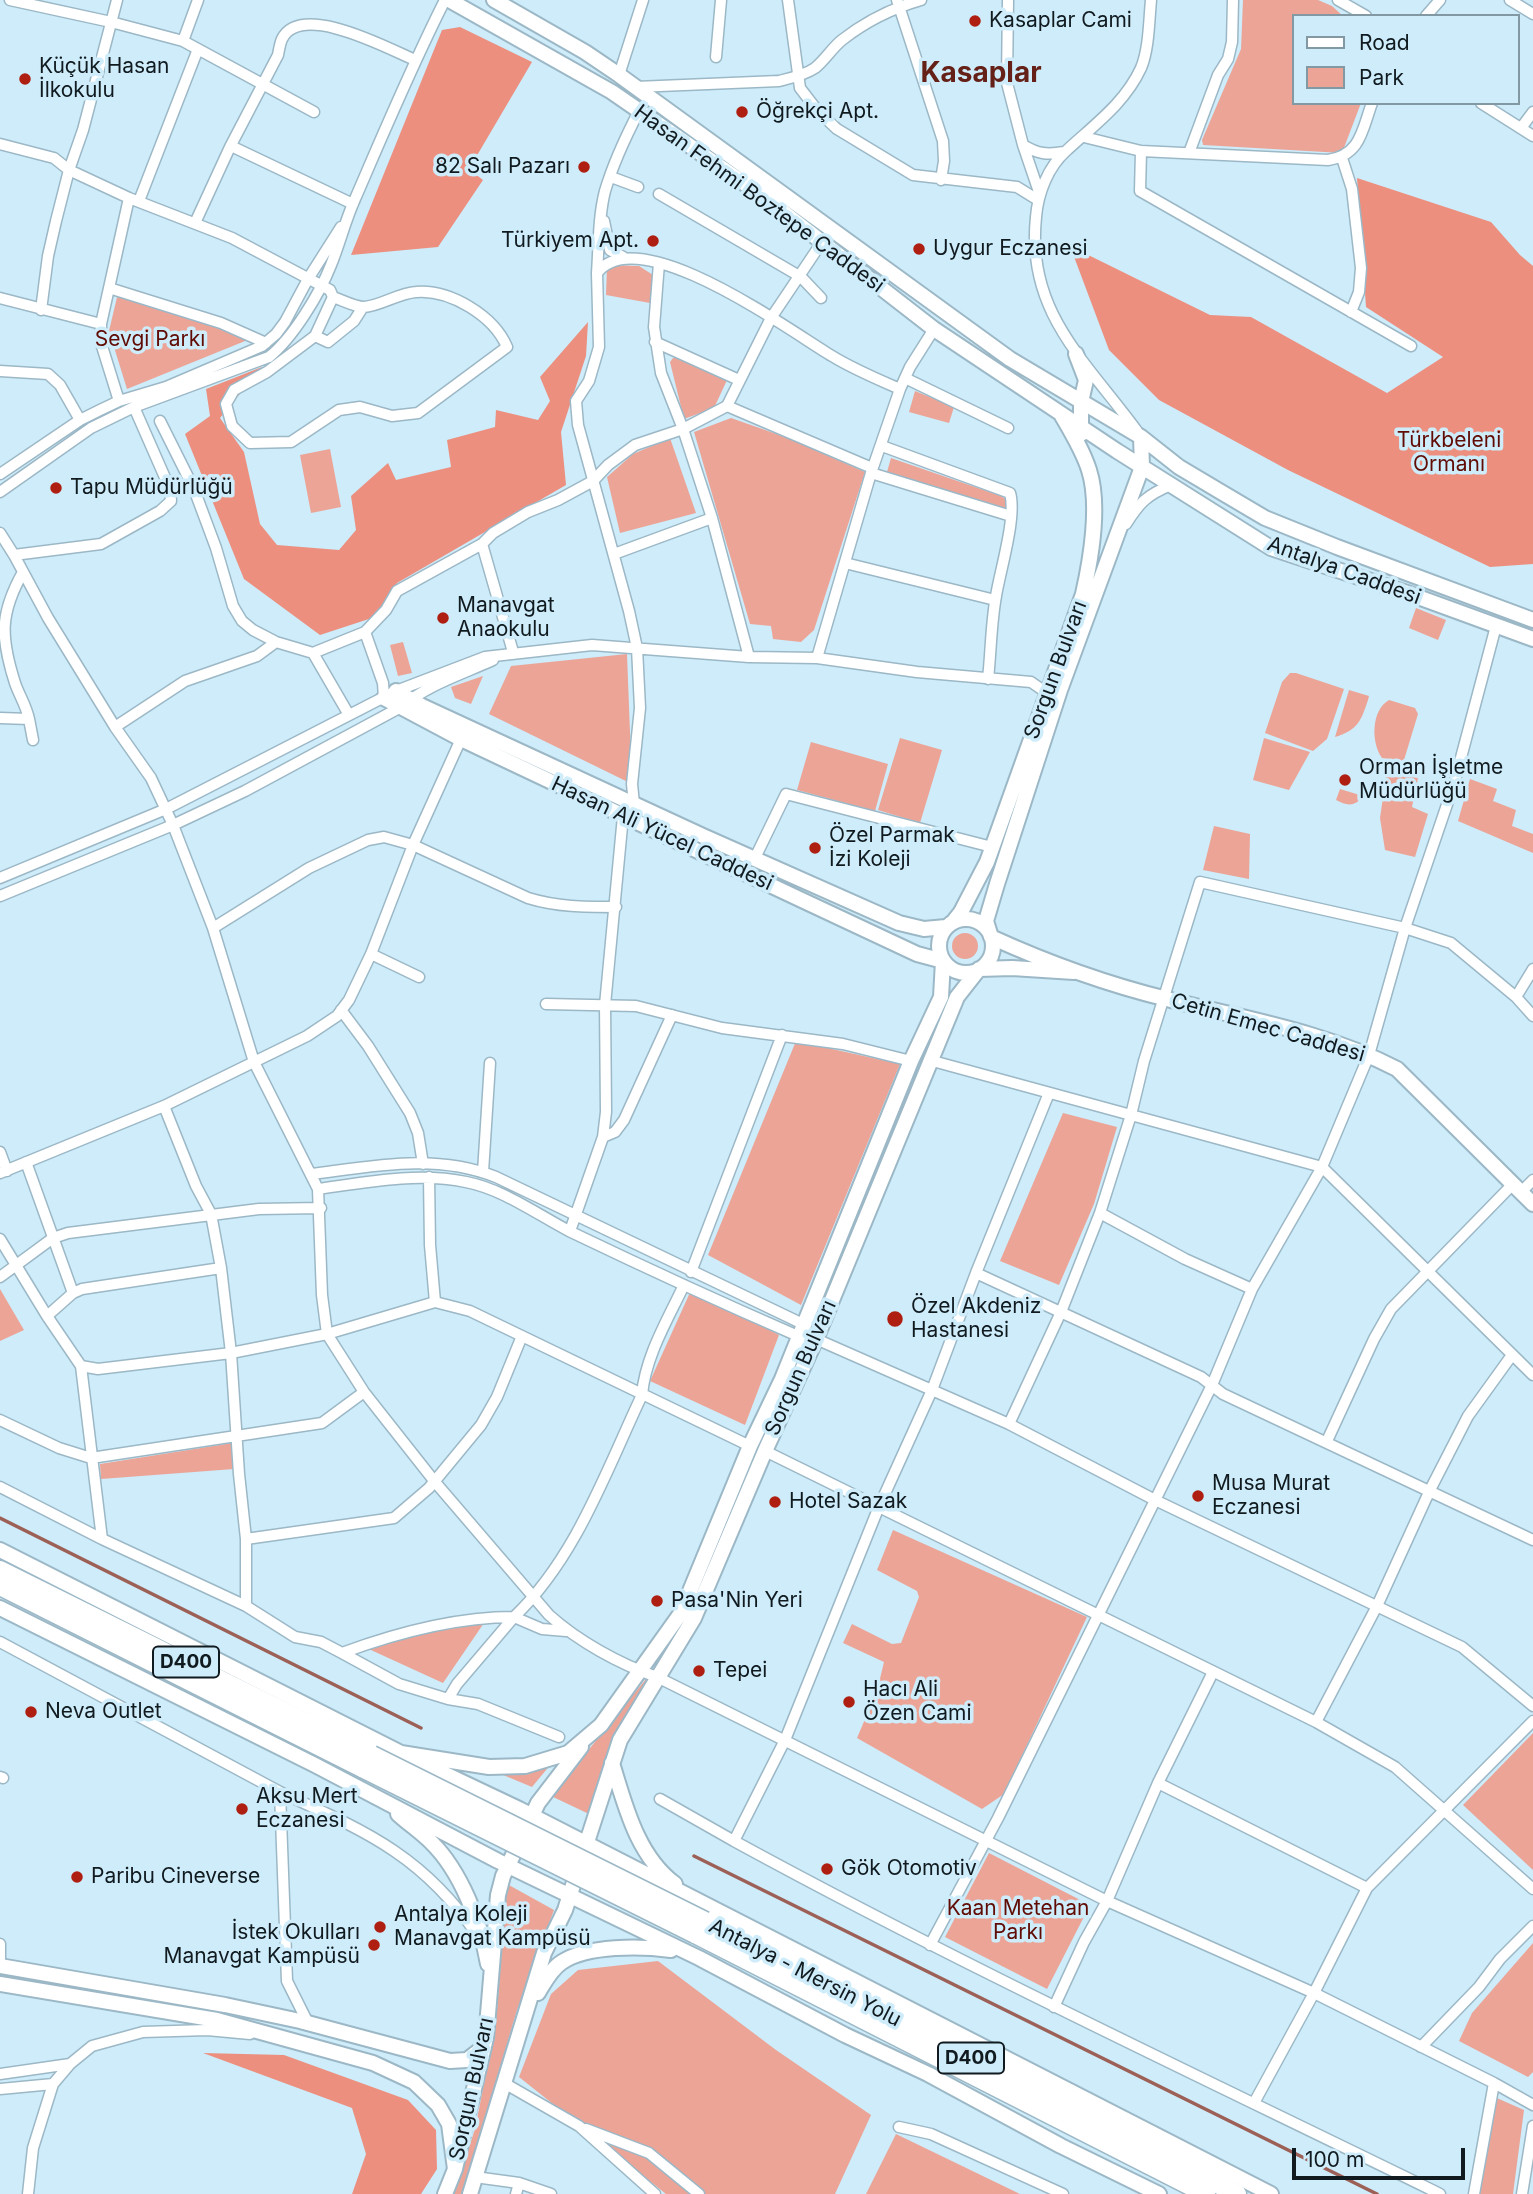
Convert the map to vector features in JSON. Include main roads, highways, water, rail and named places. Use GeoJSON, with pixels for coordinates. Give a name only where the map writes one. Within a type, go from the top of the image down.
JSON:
{"type":"FeatureCollection","features":[{"type":"Feature","properties":{"kind":"highway","name":"D400"},"geometry":{"type":"LineString","coordinates":[[0,1570],[368,1762]]}},
{"type":"Feature","properties":{"kind":"highway","name":"D400"},"geometry":{"type":"LineString","coordinates":[[0,1587],[368,1762]]}},
{"type":"Feature","properties":{"kind":"highway","name":"Antalya - Mersin Yolu"},"geometry":{"type":"LineString","coordinates":[[368,1762],[703,1920],[1237,2194]]}},
{"type":"Feature","properties":{"kind":"highway","name":"Antalya - Mersin Yolu"},"geometry":{"type":"LineString","coordinates":[[703,1920],[1206,2194]]}},
{"type":"Feature","properties":{"kind":"main road","name":"Hasan Fehmi Boztepe Caddesi"},"geometry":{"type":"LineString","coordinates":[[447,0],[553,56],[639,111],[764,197],[934,329],[1060,411]]}},
{"type":"Feature","properties":{"kind":"main road","name":"Hasan Fehmi Boztepe Caddesi"},"geometry":{"type":"LineString","coordinates":[[494,0],[585,52],[619,75],[1010,359],[1081,402]]}},
{"type":"Feature","properties":{"kind":"main road"},"geometry":{"type":"LineString","coordinates":[[1076,354],[1086,380],[1081,402],[1083,455]]}},
{"type":"Feature","properties":{"kind":"main road","name":"Antalya Caddesi"},"geometry":{"type":"LineString","coordinates":[[1081,402],[1141,437],[1179,467],[1265,518],[1533,620]]}},
{"type":"Feature","properties":{"kind":"main road","name":"Antalya Caddesi"},"geometry":{"type":"LineString","coordinates":[[1060,411],[1142,467],[1271,548],[1533,639]]}},
{"type":"Feature","properties":{"kind":"main road","name":"Sorgun Bulvarı"},"geometry":{"type":"LineString","coordinates":[[950,924],[961,912],[992,847],[1083,594],[1090,564],[1095,501],[1090,472],[1060,411]]}},
{"type":"Feature","properties":{"kind":"main road"},"geometry":{"type":"LineString","coordinates":[[1141,437],[1142,467]]}},
{"type":"Feature","properties":{"kind":"main road","name":"Sorgun Bulvarı"},"geometry":{"type":"LineString","coordinates":[[991,937],[986,921],[997,884],[1060,690],[1142,467]]}},
{"type":"Feature","properties":{"kind":"main road","name":"Hasan Ali Yücel Caddesi"},"geometry":{"type":"LineString","coordinates":[[388,690],[461,739],[917,954],[943,961]]}},
{"type":"Feature","properties":{"kind":"main road","name":"Hasan Ali Yücel Caddesi"},"geometry":{"type":"LineString","coordinates":[[406,703],[899,923],[925,929],[950,924]]}},
{"type":"Feature","properties":{"kind":"main road"},"geometry":{"type":"LineString","coordinates":[[962,919],[979,923],[991,937],[1074,972],[1013,968],[979,969],[971,972],[956,970],[943,961],[939,943],[950,924],[962,919]]}},
{"type":"Feature","properties":{"kind":"main road"},"geometry":{"type":"LineString","coordinates":[[979,969],[991,955],[991,937]]}},
{"type":"Feature","properties":{"kind":"main road","name":"Sorgun Bulvarı"},"geometry":{"type":"LineString","coordinates":[[585,1740],[601,1725],[681,1613],[750,1446],[782,1379],[911,1061],[940,997],[943,961]]}},
{"type":"Feature","properties":{"kind":"main road","name":"Sorgun Bulvarı"},"geometry":{"type":"LineString","coordinates":[[470,2194],[544,1953],[565,1910],[620,1740],[694,1618],[816,1339],[929,1060],[957,997],[979,969]]}},
{"type":"Feature","properties":{"kind":"main road","name":"Cetin Emec Caddesi"},"geometry":{"type":"LineString","coordinates":[[1074,972],[1164,999],[1316,1037],[1370,1055],[1397,1069],[1533,1204]]}},
{"type":"Feature","properties":{"kind":"main road"},"geometry":{"type":"LineString","coordinates":[[0,1550],[401,1753],[586,1843],[703,1920],[1271,2194]]}},
{"type":"Feature","properties":{"kind":"main road"},"geometry":{"type":"LineString","coordinates":[[0,1608],[845,2035],[928,2074],[1061,2146],[1159,2194]]}},
{"type":"Feature","properties":{"kind":"main road"},"geometry":{"type":"LineString","coordinates":[[401,1753],[477,1766],[524,1766],[568,1752],[585,1740]]}},
{"type":"Feature","properties":{"kind":"main road"},"geometry":{"type":"LineString","coordinates":[[491,1982],[499,1895],[508,1865],[538,1803],[585,1740]]}},
{"type":"Feature","properties":{"kind":"main road"},"geometry":{"type":"LineString","coordinates":[[612,1763],[636,1834],[652,1861],[703,1920]]}},
{"type":"Feature","properties":{"kind":"main road"},"geometry":{"type":"LineString","coordinates":[[380,1798],[433,1844],[445,1861],[476,1916],[485,1945],[491,1982]]}},
{"type":"Feature","properties":{"kind":"main road"},"geometry":{"type":"LineString","coordinates":[[526,2012],[548,1976],[561,1962],[580,1955],[617,1947],[650,1947],[687,1953]]}},
{"type":"Feature","properties":{"kind":"main road"},"geometry":{"type":"LineString","coordinates":[[0,1966],[225,2005],[308,2023],[450,2061],[467,2060],[484,2047]]}},
{"type":"Feature","properties":{"kind":"main road"},"geometry":{"type":"LineString","coordinates":[[1,1981],[217,2020],[373,2063],[414,2082],[438,2105],[449,2124],[455,2169]]}},
{"type":"Feature","properties":{"kind":"main road","name":"Sorgun Bulvarı"},"geometry":{"type":"LineString","coordinates":[[445,2194],[455,2169],[484,2047],[490,2011],[491,1982]]}},
{"type":"Feature","properties":{"kind":"waterway"},"geometry":{"type":"LineString","coordinates":[[0,1518],[421,1728]]}},
{"type":"Feature","properties":{"kind":"waterway"},"geometry":{"type":"LineString","coordinates":[[694,1856],[1377,2194]]}},
{"type":"Feature","properties":{"kind":"place","name":"Kasaplar Cami"},"geometry":{"type":"Point","coordinates":[975,21]}},
{"type":"Feature","properties":{"kind":"place","name":"Küçük Hasan İlkokulu"},"geometry":{"type":"Point","coordinates":[25,79]}},
{"type":"Feature","properties":{"kind":"place","name":"Öğrekçi Apt."},"geometry":{"type":"Point","coordinates":[742,112]}},
{"type":"Feature","properties":{"kind":"place","name":"82 Salı Pazarı"},"geometry":{"type":"Point","coordinates":[584,167]}},
{"type":"Feature","properties":{"kind":"place","name":"Türkiyem Apt."},"geometry":{"type":"Point","coordinates":[653,241]}},
{"type":"Feature","properties":{"kind":"place","name":"Uygur Eczanesi"},"geometry":{"type":"Point","coordinates":[919,249]}},
{"type":"Feature","properties":{"kind":"place","name":"Tapu Müdürlüğü"},"geometry":{"type":"Point","coordinates":[56,488]}},
{"type":"Feature","properties":{"kind":"place","name":"Manavgat Anaokulu"},"geometry":{"type":"Point","coordinates":[443,618]}},
{"type":"Feature","properties":{"kind":"place","name":"Orman İşletme Müdürlüğü"},"geometry":{"type":"Point","coordinates":[1345,780]}},
{"type":"Feature","properties":{"kind":"place","name":"Özel Parmak İzi Koleji"},"geometry":{"type":"Point","coordinates":[815,848]}},
{"type":"Feature","properties":{"kind":"place","name":"Özel Akdeniz Hastanesi"},"geometry":{"type":"Point","coordinates":[895,1319]}},
{"type":"Feature","properties":{"kind":"place","name":"Musa Murat Eczanesi"},"geometry":{"type":"Point","coordinates":[1198,1496]}},
{"type":"Feature","properties":{"kind":"place","name":"Hotel Sazak"},"geometry":{"type":"Point","coordinates":[775,1502]}},
{"type":"Feature","properties":{"kind":"place","name":"Pasa'Nin Yeri"},"geometry":{"type":"Point","coordinates":[657,1601]}},
{"type":"Feature","properties":{"kind":"place","name":"Tepei"},"geometry":{"type":"Point","coordinates":[699,1671]}},
{"type":"Feature","properties":{"kind":"place","name":"Hacı Ali Özen Cami"},"geometry":{"type":"Point","coordinates":[849,1702]}},
{"type":"Feature","properties":{"kind":"place","name":"Neva Outlet"},"geometry":{"type":"Point","coordinates":[31,1712]}},
{"type":"Feature","properties":{"kind":"place","name":"Aksu Mert Eczanesi"},"geometry":{"type":"Point","coordinates":[242,1809]}},
{"type":"Feature","properties":{"kind":"place","name":"Gök Otomotiv"},"geometry":{"type":"Point","coordinates":[827,1869]}},
{"type":"Feature","properties":{"kind":"place","name":"Paribu Cineverse"},"geometry":{"type":"Point","coordinates":[77,1877]}},
{"type":"Feature","properties":{"kind":"place","name":"Antalya Koleji Manavgat Kampüsü"},"geometry":{"type":"Point","coordinates":[380,1927]}},
{"type":"Feature","properties":{"kind":"place","name":"İstek Okulları Manavgat Kampüsü"},"geometry":{"type":"Point","coordinates":[374,1945]}},
{"type":"Feature","properties":{"kind":"district","name":"Kasaplar"},"geometry":{"type":"Point","coordinates":[981,74]}},
{"type":"Feature","properties":{"kind":"park label","name":"Sevgi Parkı"},"geometry":{"type":"Point","coordinates":[150,340]}},
{"type":"Feature","properties":{"kind":"park label","name":"Türkbeleni Ormanı"},"geometry":{"type":"Point","coordinates":[1449,453]}},
{"type":"Feature","properties":{"kind":"park label","name":"Kaan Metehan Parkı"},"geometry":{"type":"Point","coordinates":[1018,1921]}}]}
